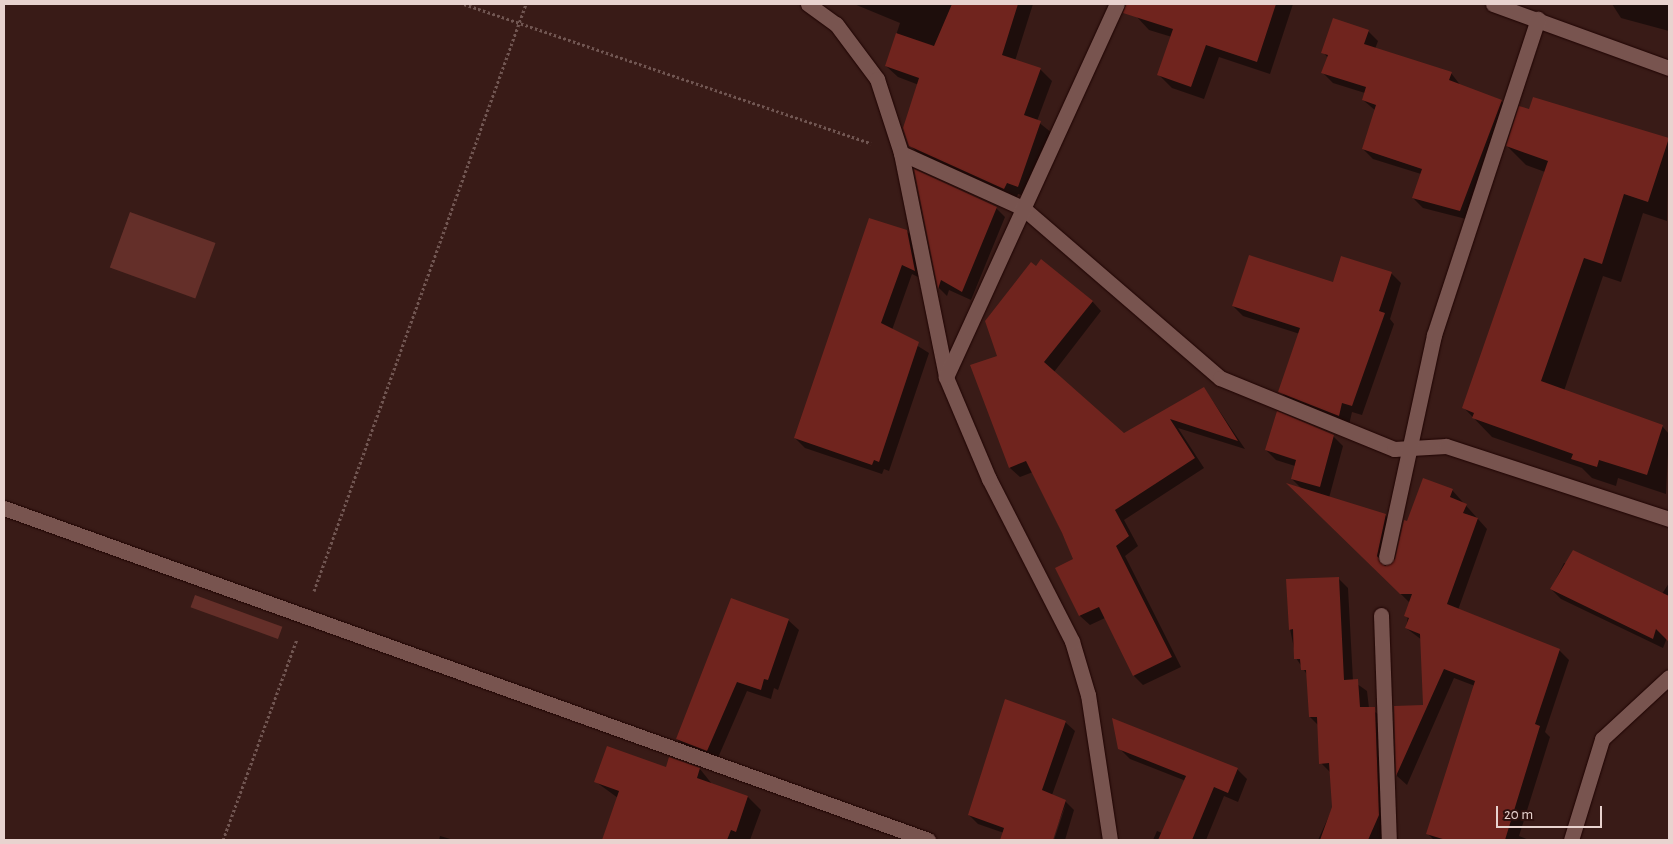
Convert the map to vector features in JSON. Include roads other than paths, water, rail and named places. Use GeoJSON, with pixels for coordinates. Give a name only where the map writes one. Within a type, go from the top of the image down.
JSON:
{"type":"FeatureCollection","features":[{"type":"Feature","properties":{"kind":"street"},"geometry":{"type":"LineString","coordinates":[[808,4],[836,24],[877,79],[901,153],[946,377],[989,479],[1072,641],[1088,695],[1110,840]]}},
{"type":"Feature","properties":{"kind":"street"},"geometry":{"type":"LineString","coordinates":[[946,377],[1117,4]]}},
{"type":"Feature","properties":{"kind":"street"},"geometry":{"type":"LineString","coordinates":[[1493,4],[1669,68]]}},
{"type":"Feature","properties":{"kind":"street"},"geometry":{"type":"LineString","coordinates":[[1386,557],[1434,335],[1538,19]]}},
{"type":"Feature","properties":{"kind":"street"},"geometry":{"type":"LineString","coordinates":[[901,153],[1023,208],[1220,378],[1394,449],[1446,446],[1669,519]]}},
{"type":"Feature","properties":{"kind":"street"},"geometry":{"type":"LineString","coordinates":[[4,508],[928,840]]}},
{"type":"Feature","properties":{"kind":"street"},"geometry":{"type":"LineString","coordinates":[[1381,615],[1389,840]]}},
{"type":"Feature","properties":{"kind":"street"},"geometry":{"type":"LineString","coordinates":[[1571,840],[1602,739],[1669,677]]}}]}
